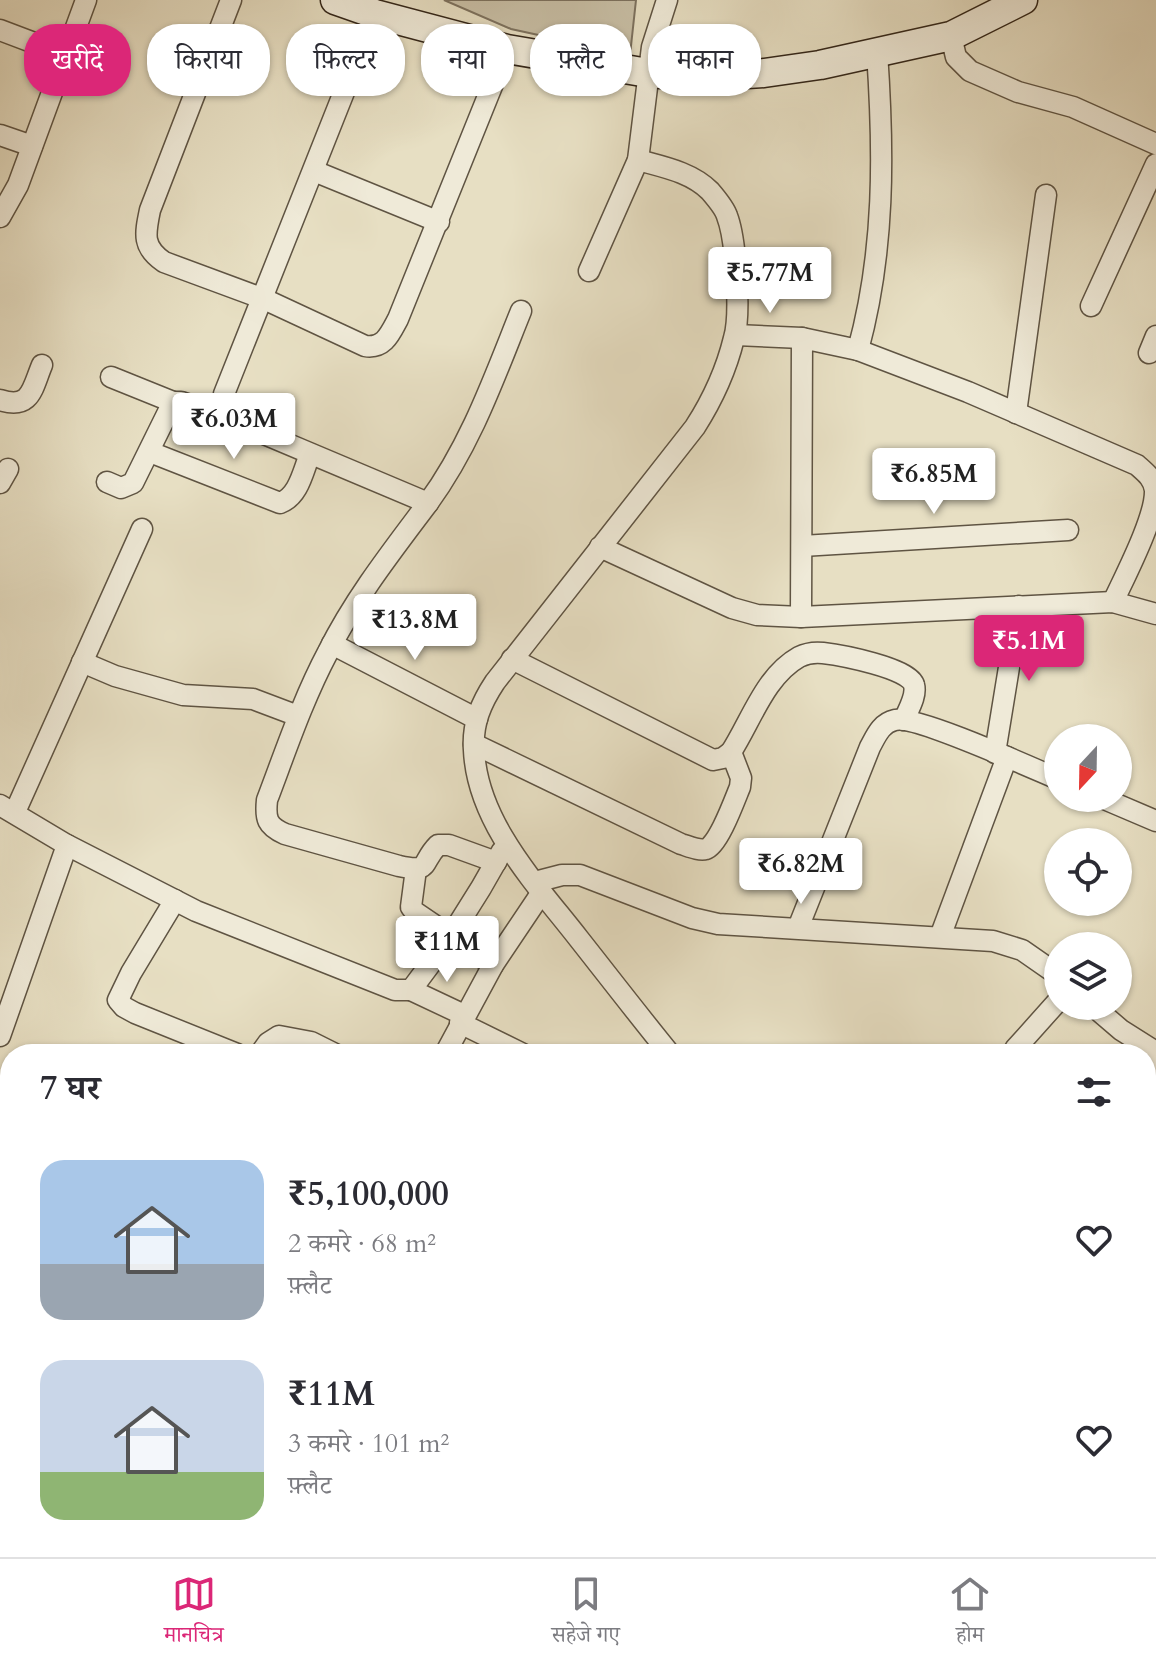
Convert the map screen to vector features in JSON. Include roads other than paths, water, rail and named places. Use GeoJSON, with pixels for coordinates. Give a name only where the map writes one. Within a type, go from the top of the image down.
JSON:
{"type":"FeatureCollection","features":[{"type":"Feature","properties":{"kind":"street"},"geometry":{"type":"LineString","coordinates":[[77,24],[86,0]]}},
{"type":"Feature","properties":{"kind":"street"},"geometry":{"type":"LineString","coordinates":[[231,0],[150,210],[146,241],[152,254],[164,262],[264,299],[365,346],[374,348],[382,344],[398,319],[489,96]]}},
{"type":"Feature","properties":{"kind":"street"},"geometry":{"type":"LineString","coordinates":[[335,0],[421,26]]}},
{"type":"Feature","properties":{"kind":"street"},"geometry":{"type":"LineString","coordinates":[[659,24],[667,0]]}},
{"type":"Feature","properties":{"kind":"street"},"geometry":{"type":"LineString","coordinates":[[761,73],[820,65],[951,36],[1023,0]]}},
{"type":"Feature","properties":{"kind":"street"},"geometry":{"type":"LineString","coordinates":[[225,417],[224,394],[375,14]]}},
{"type":"Feature","properties":{"kind":"street"},"geometry":{"type":"LineString","coordinates":[[0,30],[24,39]]}},
{"type":"Feature","properties":{"kind":"street"},"geometry":{"type":"LineString","coordinates":[[951,36],[956,57],[970,71],[1018,92],[1073,107],[1156,144]]}},
{"type":"Feature","properties":{"kind":"street"},"geometry":{"type":"LineString","coordinates":[[514,50],[648,73],[638,160],[589,271]]}},
{"type":"Feature","properties":{"kind":"street"},"geometry":{"type":"LineString","coordinates":[[858,350],[871,303],[881,201],[877,52]]}},
{"type":"Feature","properties":{"kind":"street"},"geometry":{"type":"LineString","coordinates":[[0,217],[11,201],[51,96]]}},
{"type":"Feature","properties":{"kind":"street"},"geometry":{"type":"LineString","coordinates":[[0,135],[32,146]]}},
{"type":"Feature","properties":{"kind":"street"},"geometry":{"type":"LineString","coordinates":[[638,160],[674,169],[689,177],[709,191],[727,215],[736,277],[736,335],[721,380],[701,418],[512,659],[481,705],[474,744],[481,790],[507,842],[662,1044]]}},
{"type":"Feature","properties":{"kind":"street"},"geometry":{"type":"LineString","coordinates":[[1091,306],[1156,164]]}},
{"type":"Feature","properties":{"kind":"street"},"geometry":{"type":"LineString","coordinates":[[314,171],[439,222]]}},
{"type":"Feature","properties":{"kind":"street"},"geometry":{"type":"LineString","coordinates":[[1016,413],[1046,195]]}},
{"type":"Feature","properties":{"kind":"street"},"geometry":{"type":"LineString","coordinates":[[496,862],[449,845],[438,845],[424,868],[416,869],[285,834],[270,825],[265,814],[267,800],[298,716],[332,644],[365,589],[449,474],[475,426],[521,311]]}},
{"type":"Feature","properties":{"kind":"street"},"geometry":{"type":"LineString","coordinates":[[736,335],[802,338],[858,350],[1137,465],[1150,476],[1155,489],[1156,508],[1113,602]]}},
{"type":"Feature","properties":{"kind":"street"},"geometry":{"type":"LineString","coordinates":[[801,617],[802,338]]}},
{"type":"Feature","properties":{"kind":"street"},"geometry":{"type":"LineString","coordinates":[[0,400],[16,404],[23,402],[42,365]]}},
{"type":"Feature","properties":{"kind":"street"},"geometry":{"type":"LineString","coordinates":[[111,377],[173,402],[225,417],[428,503]]}},
{"type":"Feature","properties":{"kind":"street"},"geometry":{"type":"LineString","coordinates":[[107,482],[121,488],[133,483],[173,402]]}},
{"type":"Feature","properties":{"kind":"street"},"geometry":{"type":"LineString","coordinates":[[150,452],[280,503],[290,500],[310,454]]}},
{"type":"Feature","properties":{"kind":"street"},"geometry":{"type":"LineString","coordinates":[[142,529],[82,662],[7,809],[67,845],[175,900],[381,987],[411,990],[506,1044]]}},
{"type":"Feature","properties":{"kind":"street"},"geometry":{"type":"LineString","coordinates":[[802,546],[1068,530]]}},
{"type":"Feature","properties":{"kind":"street"},"geometry":{"type":"LineString","coordinates":[[600,547],[732,608],[757,615],[801,617],[1113,602],[1156,614]]}},
{"type":"Feature","properties":{"kind":"street"},"geometry":{"type":"LineString","coordinates":[[940,937],[1001,755],[1019,606]]}},
{"type":"Feature","properties":{"kind":"street"},"geometry":{"type":"LineString","coordinates":[[332,644],[477,719]]}},
{"type":"Feature","properties":{"kind":"street"},"geometry":{"type":"LineString","coordinates":[[512,659],[713,760],[731,752],[778,674],[801,656],[811,653],[860,661],[907,675],[915,687],[904,720]]}},
{"type":"Feature","properties":{"kind":"street"},"geometry":{"type":"LineString","coordinates":[[82,662],[115,676],[183,695],[253,699],[298,716]]}},
{"type":"Feature","properties":{"kind":"street"},"geometry":{"type":"LineString","coordinates":[[798,928],[876,735],[887,724],[904,720],[1044,773]]}},
{"type":"Feature","properties":{"kind":"street"},"geometry":{"type":"LineString","coordinates":[[474,744],[681,844],[704,850],[711,847],[717,838],[740,787],[741,778],[731,752]]}},
{"type":"Feature","properties":{"kind":"street"},"geometry":{"type":"LineString","coordinates":[[1132,811],[1156,821]]}},
{"type":"Feature","properties":{"kind":"street"},"geometry":{"type":"LineString","coordinates":[[411,990],[465,918],[507,842]]}},
{"type":"Feature","properties":{"kind":"street"},"geometry":{"type":"LineString","coordinates":[[0,1036],[67,845]]}},
{"type":"Feature","properties":{"kind":"street"},"geometry":{"type":"LineString","coordinates":[[416,869],[411,907],[493,965]]}},
{"type":"Feature","properties":{"kind":"street"},"geometry":{"type":"LineString","coordinates":[[450,1044],[539,887],[562,875],[580,875],[705,921],[748,927],[993,941],[1022,950],[1044,965]]}},
{"type":"Feature","properties":{"kind":"street"},"geometry":{"type":"LineString","coordinates":[[175,900],[118,1000],[135,1013],[212,1044]]}},
{"type":"Feature","properties":{"kind":"street"},"geometry":{"type":"LineString","coordinates":[[1019,1044],[1044,1017]]}},
{"type":"Feature","properties":{"kind":"street"},"geometry":{"type":"LineString","coordinates":[[1109,1020],[1143,1044]]}},
{"type":"Feature","properties":{"kind":"street"},"geometry":{"type":"LineString","coordinates":[[269,1044],[279,1036],[315,1044]]}}]}
